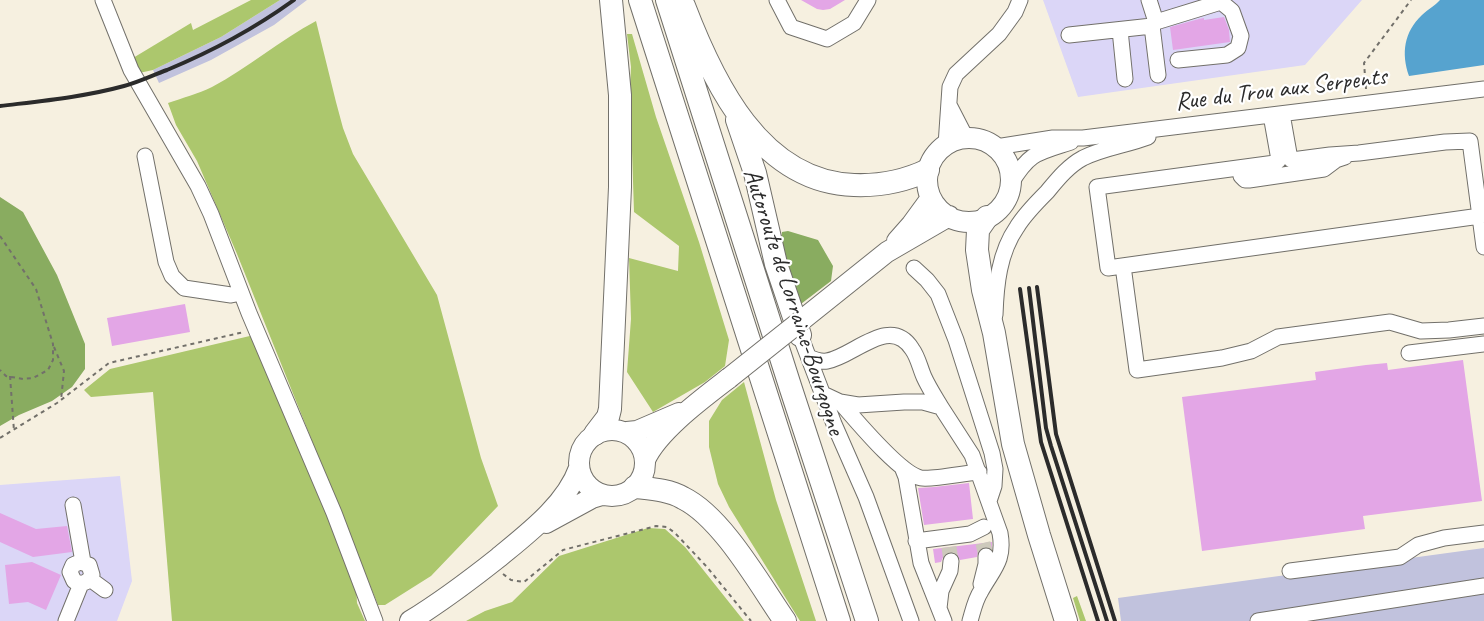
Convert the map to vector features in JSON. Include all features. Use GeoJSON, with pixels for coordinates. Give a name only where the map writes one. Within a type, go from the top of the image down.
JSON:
{"type":"FeatureCollection","features":[{"type":"Feature","properties":{"kind":"highway"},"geometry":{"type":"LineString","coordinates":[[595,434],[608,417],[610,409],[620,197],[620,95],[611,0]]}},
{"type":"Feature","properties":{"kind":"highway"},"geometry":{"type":"LineString","coordinates":[[640,0],[839,621]]}},
{"type":"Feature","properties":{"kind":"highway","name":"Autoroute de Lorraine-Bourgogne"},"geometry":{"type":"LineString","coordinates":[[667,0],[791,390],[867,621]]}},
{"type":"Feature","properties":{"kind":"highway"},"geometry":{"type":"LineString","coordinates":[[681,0],[697,42],[733,108],[766,146],[780,157],[808,176],[830,182],[870,186],[893,182],[928,170]]}},
{"type":"Feature","properties":{"kind":"highway"},"geometry":{"type":"LineString","coordinates":[[733,108],[755,173],[776,264],[801,327]]}},
{"type":"Feature","properties":{"kind":"highway"},"geometry":{"type":"LineString","coordinates":[[987,217],[978,230],[977,250],[1015,452],[1066,621]]}},
{"type":"Feature","properties":{"kind":"highway"},"geometry":{"type":"LineString","coordinates":[[635,487],[669,492],[687,500],[702,511],[721,530],[785,621]]}},
{"type":"Feature","properties":{"kind":"main road"},"geometry":{"type":"LineString","coordinates":[[966,138],[977,138],[996,147],[1008,164],[1011,183],[1004,203],[987,217],[975,221],[961,221],[948,216],[938,208],[931,198],[928,189],[928,170],[932,160],[946,144],[966,138]]}},
{"type":"Feature","properties":{"kind":"main road"},"geometry":{"type":"LineString","coordinates":[[533,530],[592,498],[602,495],[626,494],[635,487],[645,470],[646,460],[651,448],[690,409],[729,378],[801,327],[887,252],[912,224],[931,198]]}},
{"type":"Feature","properties":{"kind":"main road"},"geometry":{"type":"LineString","coordinates":[[887,252],[948,216]]}},
{"type":"Feature","properties":{"kind":"main road"},"geometry":{"type":"LineString","coordinates":[[602,495],[586,485],[578,468],[578,458],[587,440],[595,434],[611,430],[626,432],[650,426],[690,409]]}},
{"type":"Feature","properties":{"kind":"main road"},"geometry":{"type":"LineString","coordinates":[[626,432],[636,439],[643,449],[646,460]]}},
{"type":"Feature","properties":{"kind":"main road"},"geometry":{"type":"LineString","coordinates":[[410,621],[466,584],[533,530],[564,496],[574,480],[578,468]]}},
{"type":"Feature","properties":{"kind":"street"},"geometry":{"type":"LineString","coordinates":[[103,0],[131,70],[198,186],[211,214],[256,329],[334,513],[375,621]]}},
{"type":"Feature","properties":{"kind":"street"},"geometry":{"type":"LineString","coordinates":[[777,0],[792,27],[827,39],[854,23],[868,0]]}},
{"type":"Feature","properties":{"kind":"street"},"geometry":{"type":"LineString","coordinates":[[946,144],[950,87],[956,74],[999,34],[1016,12],[1020,0]]}},
{"type":"Feature","properties":{"kind":"street"},"geometry":{"type":"LineString","coordinates":[[1148,0],[1154,24],[1158,75]]}},
{"type":"Feature","properties":{"kind":"street"},"geometry":{"type":"LineString","coordinates":[[1069,35],[1120,30],[1154,24],[1221,1],[1232,11],[1241,36],[1238,48],[1227,55],[1178,60]]}},
{"type":"Feature","properties":{"kind":"street"},"geometry":{"type":"LineString","coordinates":[[1120,30],[1125,79]]}},
{"type":"Feature","properties":{"kind":"street","name":"Rue du Trou aux Serpents"},"geometry":{"type":"LineString","coordinates":[[996,147],[1053,138],[1083,138],[1173,128],[1484,89]]}},
{"type":"Feature","properties":{"kind":"street"},"geometry":{"type":"LineString","coordinates":[[949,104],[966,138]]}},
{"type":"Feature","properties":{"kind":"street"},"geometry":{"type":"LineString","coordinates":[[1277,115],[1290,159],[1292,160],[1470,141],[1484,247]]}},
{"type":"Feature","properties":{"kind":"street"},"geometry":{"type":"LineString","coordinates":[[1277,115],[1279,160],[1275,163],[1097,187],[1108,268],[1480,216]]}},
{"type":"Feature","properties":{"kind":"street"},"geometry":{"type":"LineString","coordinates":[[994,333],[996,292],[1002,260],[1011,237],[1024,218],[1066,170],[1081,159],[1096,152],[1132,143],[1173,128]]}},
{"type":"Feature","properties":{"kind":"street","name":"Rue du Trou aux Serpents"},"geometry":{"type":"LineString","coordinates":[[1011,183],[1022,165],[1034,155],[1083,138]]}},
{"type":"Feature","properties":{"kind":"street"},"geometry":{"type":"LineString","coordinates":[[1240,168],[1241,176],[1245,180],[1249,180],[1324,169],[1336,160],[1359,153]]}},
{"type":"Feature","properties":{"kind":"street"},"geometry":{"type":"LineString","coordinates":[[145,156],[166,262],[172,276],[184,288],[231,295],[242,293]]}},
{"type":"Feature","properties":{"kind":"street"},"geometry":{"type":"LineString","coordinates":[[1123,266],[1137,370],[1222,358],[1250,351],[1278,337],[1390,322],[1421,331],[1484,326]]}},
{"type":"Feature","properties":{"kind":"street"},"geometry":{"type":"LineString","coordinates":[[914,268],[938,294],[956,340],[992,453],[995,469],[994,486],[984,527],[986,564],[970,621]]}},
{"type":"Feature","properties":{"kind":"street"},"geometry":{"type":"LineString","coordinates":[[801,327],[809,357],[834,424],[866,498],[911,621]]}},
{"type":"Feature","properties":{"kind":"street"},"geometry":{"type":"LineString","coordinates":[[809,357],[818,361],[827,361],[841,357],[881,336],[893,336],[903,340],[912,348],[924,378],[972,455],[1000,533],[1002,556],[979,593]]}},
{"type":"Feature","properties":{"kind":"street"},"geometry":{"type":"LineString","coordinates":[[1409,353],[1484,344]]}},
{"type":"Feature","properties":{"kind":"street"},"geometry":{"type":"LineString","coordinates":[[823,394],[840,402],[858,405],[923,402],[941,407]]}},
{"type":"Feature","properties":{"kind":"street"},"geometry":{"type":"LineString","coordinates":[[840,402],[874,441],[913,476],[923,478],[978,472]]}},
{"type":"Feature","properties":{"kind":"street"},"geometry":{"type":"LineString","coordinates":[[902,466],[906,477],[921,563],[942,615]]}},
{"type":"Feature","properties":{"kind":"street"},"geometry":{"type":"LineString","coordinates":[[66,621],[86,581],[92,575],[91,568],[87,563],[83,562],[73,505]]}},
{"type":"Feature","properties":{"kind":"street"},"geometry":{"type":"LineString","coordinates":[[916,541],[949,548],[984,527]]}},
{"type":"Feature","properties":{"kind":"street"},"geometry":{"type":"LineString","coordinates":[[1290,571],[1400,557],[1418,545],[1444,538],[1484,534]]}},
{"type":"Feature","properties":{"kind":"street"},"geometry":{"type":"LineString","coordinates":[[942,615],[941,591],[950,571],[949,548]]}},
{"type":"Feature","properties":{"kind":"street"},"geometry":{"type":"LineString","coordinates":[[86,581],[105,590]]}},
{"type":"Feature","properties":{"kind":"street"},"geometry":{"type":"LineString","coordinates":[[1258,621],[1484,586]]}},
{"type":"Feature","properties":{"kind":"path"},"geometry":{"type":"LineString","coordinates":[[1366,104],[1364,63],[1411,0]]}},
{"type":"Feature","properties":{"kind":"path"},"geometry":{"type":"LineString","coordinates":[[0,236],[36,289],[53,344],[64,371],[60,401]]}},
{"type":"Feature","properties":{"kind":"path"},"geometry":{"type":"LineString","coordinates":[[0,438],[60,401],[109,363],[256,329]]}},
{"type":"Feature","properties":{"kind":"path"},"geometry":{"type":"LineString","coordinates":[[0,370],[6,376],[33,378],[48,370],[53,360],[53,344]]}},
{"type":"Feature","properties":{"kind":"path"},"geometry":{"type":"LineString","coordinates":[[10,376],[14,431]]}},
{"type":"Feature","properties":{"kind":"path"},"geometry":{"type":"LineString","coordinates":[[501,572],[511,580],[524,582],[563,550],[656,526],[667,527],[707,567],[751,621]]}},
{"type":"Feature","properties":{"kind":"shaded area"},"geometry":{"type":"Polygon","coordinates":[[[280,0],[307,0],[274,25],[211,60],[159,83],[153,70],[221,37],[280,0]]]}},
{"type":"Feature","properties":{"kind":"shaded area"},"geometry":{"type":"Polygon","coordinates":[[[1043,0],[1362,0],[1305,65],[1078,97],[1043,0]]]}},
{"type":"Feature","properties":{"kind":"shaded area"},"geometry":{"type":"Polygon","coordinates":[[[120,476],[132,581],[117,621],[0,621],[0,485],[120,476]]]}},
{"type":"Feature","properties":{"kind":"shaded area"},"geometry":{"type":"Polygon","coordinates":[[[1484,548],[1484,621],[1121,621],[1118,598],[1484,548]]]}},
{"type":"Feature","properties":{"kind":"green space"},"geometry":{"type":"Polygon","coordinates":[[[251,0],[280,0],[221,37],[153,70],[139,73],[133,58],[191,23],[193,30],[251,0]]]}},
{"type":"Feature","properties":{"kind":"green space"},"geometry":{"type":"Polygon","coordinates":[[[316,21],[343,128],[353,154],[437,295],[481,458],[498,506],[431,576],[385,605],[378,605],[237,254],[197,161],[176,125],[168,103],[212,87],[316,21]]]}},
{"type":"Feature","properties":{"kind":"green space"},"geometry":{"type":"Polygon","coordinates":[[[627,34],[632,34],[656,117],[699,242],[729,340],[725,366],[705,382],[653,412],[627,372],[631,319],[629,258],[678,271],[679,246],[634,212],[631,67],[627,34]]]}},
{"type":"Feature","properties":{"kind":"green space"},"geometry":{"type":"Polygon","coordinates":[[[0,197],[23,212],[57,275],[85,344],[85,369],[72,387],[52,401],[19,415],[0,426],[0,197]]]}},
{"type":"Feature","properties":{"kind":"green space"},"geometry":{"type":"Polygon","coordinates":[[[788,231],[818,240],[833,266],[831,281],[797,307],[780,252],[782,232],[788,231]]]}},
{"type":"Feature","properties":{"kind":"green space"},"geometry":{"type":"Polygon","coordinates":[[[254,335],[356,583],[357,603],[365,621],[172,621],[153,392],[91,397],[84,390],[110,369],[254,335]]]}},
{"type":"Feature","properties":{"kind":"green space"},"geometry":{"type":"Polygon","coordinates":[[[744,382],[776,500],[816,621],[800,621],[729,507],[718,484],[709,447],[709,421],[722,400],[744,382]]]}},
{"type":"Feature","properties":{"kind":"green space"},"geometry":{"type":"Polygon","coordinates":[[[648,528],[665,529],[685,547],[744,621],[466,621],[485,611],[512,602],[559,556],[648,528]]]}},
{"type":"Feature","properties":{"kind":"green space"},"geometry":{"type":"Polygon","coordinates":[[[1077,596],[1086,621],[1080,621],[1073,598],[1077,596]]]}},
{"type":"Feature","properties":{"kind":"water"},"geometry":{"type":"Polygon","coordinates":[[[1440,0],[1484,0],[1484,65],[1409,76],[1405,51],[1411,28],[1424,13],[1440,0]]]}},
{"type":"Feature","properties":{"kind":"building"},"geometry":{"type":"Polygon","coordinates":[[[801,0],[845,0],[830,9],[823,10],[817,9],[801,0]]]}},
{"type":"Feature","properties":{"kind":"building"},"geometry":{"type":"Polygon","coordinates":[[[1224,17],[1229,30],[1230,42],[1173,50],[1170,27],[1204,18],[1204,20],[1224,17]]]}},
{"type":"Feature","properties":{"kind":"building"},"geometry":{"type":"Polygon","coordinates":[[[185,304],[190,332],[112,346],[107,318],[185,304]]]}},
{"type":"Feature","properties":{"kind":"building"},"geometry":{"type":"Polygon","coordinates":[[[1463,360],[1482,501],[1363,516],[1365,529],[1202,551],[1182,397],[1316,380],[1315,372],[1366,365],[1387,363],[1388,370],[1463,360]]]}},
{"type":"Feature","properties":{"kind":"building"},"geometry":{"type":"Polygon","coordinates":[[[969,483],[973,519],[924,525],[918,488],[969,483]]]}},
{"type":"Feature","properties":{"kind":"building"},"geometry":{"type":"Polygon","coordinates":[[[0,513],[36,529],[67,526],[72,552],[33,557],[0,542],[0,513]]]}},
{"type":"Feature","properties":{"kind":"building"},"geometry":{"type":"Polygon","coordinates":[[[992,542],[992,549],[981,548],[977,557],[960,560],[957,554],[951,552],[944,555],[941,562],[935,563],[933,549],[992,542]]]}},
{"type":"Feature","properties":{"kind":"building"},"geometry":{"type":"Polygon","coordinates":[[[32,562],[61,575],[46,610],[28,602],[9,604],[5,565],[32,562]]]}},
{"type":"Feature","properties":{"kind":"tunnel"},"geometry":{"type":"LineString","coordinates":[[983,543],[986,556]]}},
{"type":"Feature","properties":{"kind":"tunnel"},"geometry":{"type":"LineString","coordinates":[[949,547],[951,561]]}},
{"type":"Feature","properties":{"kind":"railway"},"geometry":{"type":"LineString","coordinates":[[0,106],[78,96],[135,83],[217,47],[248,30],[294,0]]}},
{"type":"Feature","properties":{"kind":"railway"},"geometry":{"type":"LineString","coordinates":[[1037,287],[1056,434],[1115,621]]}},
{"type":"Feature","properties":{"kind":"railway"},"geometry":{"type":"LineString","coordinates":[[1029,288],[1046,428],[1107,621]]}},
{"type":"Feature","properties":{"kind":"railway"},"geometry":{"type":"LineString","coordinates":[[1020,289],[1041,442],[1098,621]]}}]}
